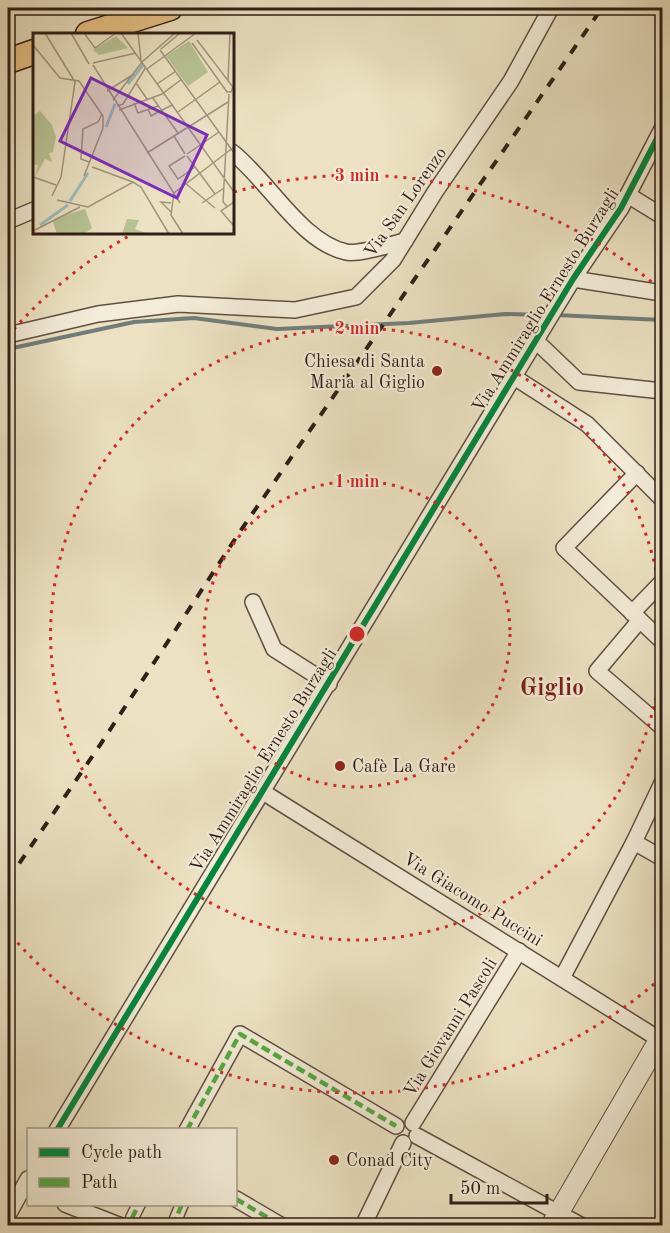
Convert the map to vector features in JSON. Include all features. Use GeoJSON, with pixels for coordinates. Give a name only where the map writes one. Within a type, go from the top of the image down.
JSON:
{"type":"FeatureCollection","features":[{"type":"Feature","properties":{"kind":"main road"},"geometry":{"type":"LineString","coordinates":[[91,33],[170,8]]}},
{"type":"Feature","properties":{"kind":"main road"},"geometry":{"type":"LineString","coordinates":[[8,61],[33,52]]}},
{"type":"Feature","properties":{"kind":"street","name":"Via San Lorenzo"},"geometry":{"type":"LineString","coordinates":[[8,335],[98,314],[178,304],[294,310],[356,297],[393,260],[510,81],[551,8]]}},
{"type":"Feature","properties":{"kind":"street","name":"Via Ammiraglio Ernesto Burzagli"},"geometry":{"type":"LineString","coordinates":[[58,1128],[573,279],[628,195],[663,129]]}},
{"type":"Feature","properties":{"kind":"street"},"geometry":{"type":"LineString","coordinates":[[234,154],[252,168],[318,241],[348,253],[405,241]]}},
{"type":"Feature","properties":{"kind":"street"},"geometry":{"type":"LineString","coordinates":[[628,195],[663,216]]}},
{"type":"Feature","properties":{"kind":"street"},"geometry":{"type":"LineString","coordinates":[[8,221],[33,210]]}},
{"type":"Feature","properties":{"kind":"street"},"geometry":{"type":"LineString","coordinates":[[573,279],[663,293]]}},
{"type":"Feature","properties":{"kind":"street"},"geometry":{"type":"LineString","coordinates":[[538,338],[579,382],[663,391]]}},
{"type":"Feature","properties":{"kind":"street"},"geometry":{"type":"LineString","coordinates":[[514,377],[587,424],[663,498]]}},
{"type":"Feature","properties":{"kind":"street"},"geometry":{"type":"LineString","coordinates":[[637,473],[564,548],[663,641]]}},
{"type":"Feature","properties":{"kind":"street"},"geometry":{"type":"LineString","coordinates":[[663,582],[597,671],[663,727]]}},
{"type":"Feature","properties":{"kind":"street"},"geometry":{"type":"LineString","coordinates":[[254,602],[274,649],[329,684]]}},
{"type":"Feature","properties":{"kind":"street"},"geometry":{"type":"LineString","coordinates":[[562,978],[663,783]]}},
{"type":"Feature","properties":{"kind":"street","name":"Via Giacomo Puccini"},"geometry":{"type":"LineString","coordinates":[[262,792],[662,1038]]}},
{"type":"Feature","properties":{"kind":"street"},"geometry":{"type":"LineString","coordinates":[[634,842],[663,858]]}},
{"type":"Feature","properties":{"kind":"street","name":"Via Giovanni Pascoli"},"geometry":{"type":"LineString","coordinates":[[363,1226],[411,1134],[519,951]]}},
{"type":"Feature","properties":{"kind":"street","name":"Via Giovanni Pascoli"},"geometry":{"type":"LineString","coordinates":[[188,1128],[240,1034],[396,1126],[404,1121],[411,1134]]}},
{"type":"Feature","properties":{"kind":"street"},"geometry":{"type":"LineString","coordinates":[[555,1219],[662,1038]]}},
{"type":"Feature","properties":{"kind":"street"},"geometry":{"type":"LineString","coordinates":[[411,1134],[555,1219],[582,1226]]}},
{"type":"Feature","properties":{"kind":"street"},"geometry":{"type":"LineString","coordinates":[[8,1215],[19,1193]]}},
{"type":"Feature","properties":{"kind":"street"},"geometry":{"type":"LineString","coordinates":[[237,1200],[282,1226]]}},
{"type":"Feature","properties":{"kind":"street"},"geometry":{"type":"LineString","coordinates":[[72,1206],[127,1222],[138,1206]]}},
{"type":"Feature","properties":{"kind":"street"},"geometry":{"type":"LineString","coordinates":[[173,1226],[181,1206]]}},
{"type":"Feature","properties":{"kind":"waterway"},"geometry":{"type":"LineString","coordinates":[[8,349],[134,322],[194,318],[277,329],[409,323],[505,314],[545,315]]}},
{"type":"Feature","properties":{"kind":"waterway"},"geometry":{"type":"LineString","coordinates":[[556,315],[662,320]]}},
{"type":"Feature","properties":{"kind":"railway"},"geometry":{"type":"LineString","coordinates":[[8,880],[239,533],[602,8]]}},
{"type":"Feature","properties":{"kind":"marked path"},"geometry":{"type":"LineString","coordinates":[[188,1128],[240,1034],[396,1126]]}},
{"type":"Feature","properties":{"kind":"marked path"},"geometry":{"type":"LineString","coordinates":[[237,1200],[282,1226]]}},
{"type":"Feature","properties":{"kind":"marked path"},"geometry":{"type":"LineString","coordinates":[[132,1218],[138,1206]]}},
{"type":"Feature","properties":{"kind":"marked path"},"geometry":{"type":"LineString","coordinates":[[173,1226],[181,1206]]}},
{"type":"Feature","properties":{"kind":"cycle path"},"geometry":{"type":"LineString","coordinates":[[58,1128],[573,279],[621,208],[662,129]]}},
{"type":"Feature","properties":{"kind":"place","name":"Chiesa di Santa Maria al Giglio"},"geometry":{"type":"Point","coordinates":[437,371]}},
{"type":"Feature","properties":{"kind":"place","name":"Cafè La Gare"},"geometry":{"type":"Point","coordinates":[340,766]}},
{"type":"Feature","properties":{"kind":"place","name":"Conad City"},"geometry":{"type":"Point","coordinates":[334,1160]}},
{"type":"Feature","properties":{"kind":"district","name":"Giglio"},"geometry":{"type":"Point","coordinates":[552,687]}}]}
